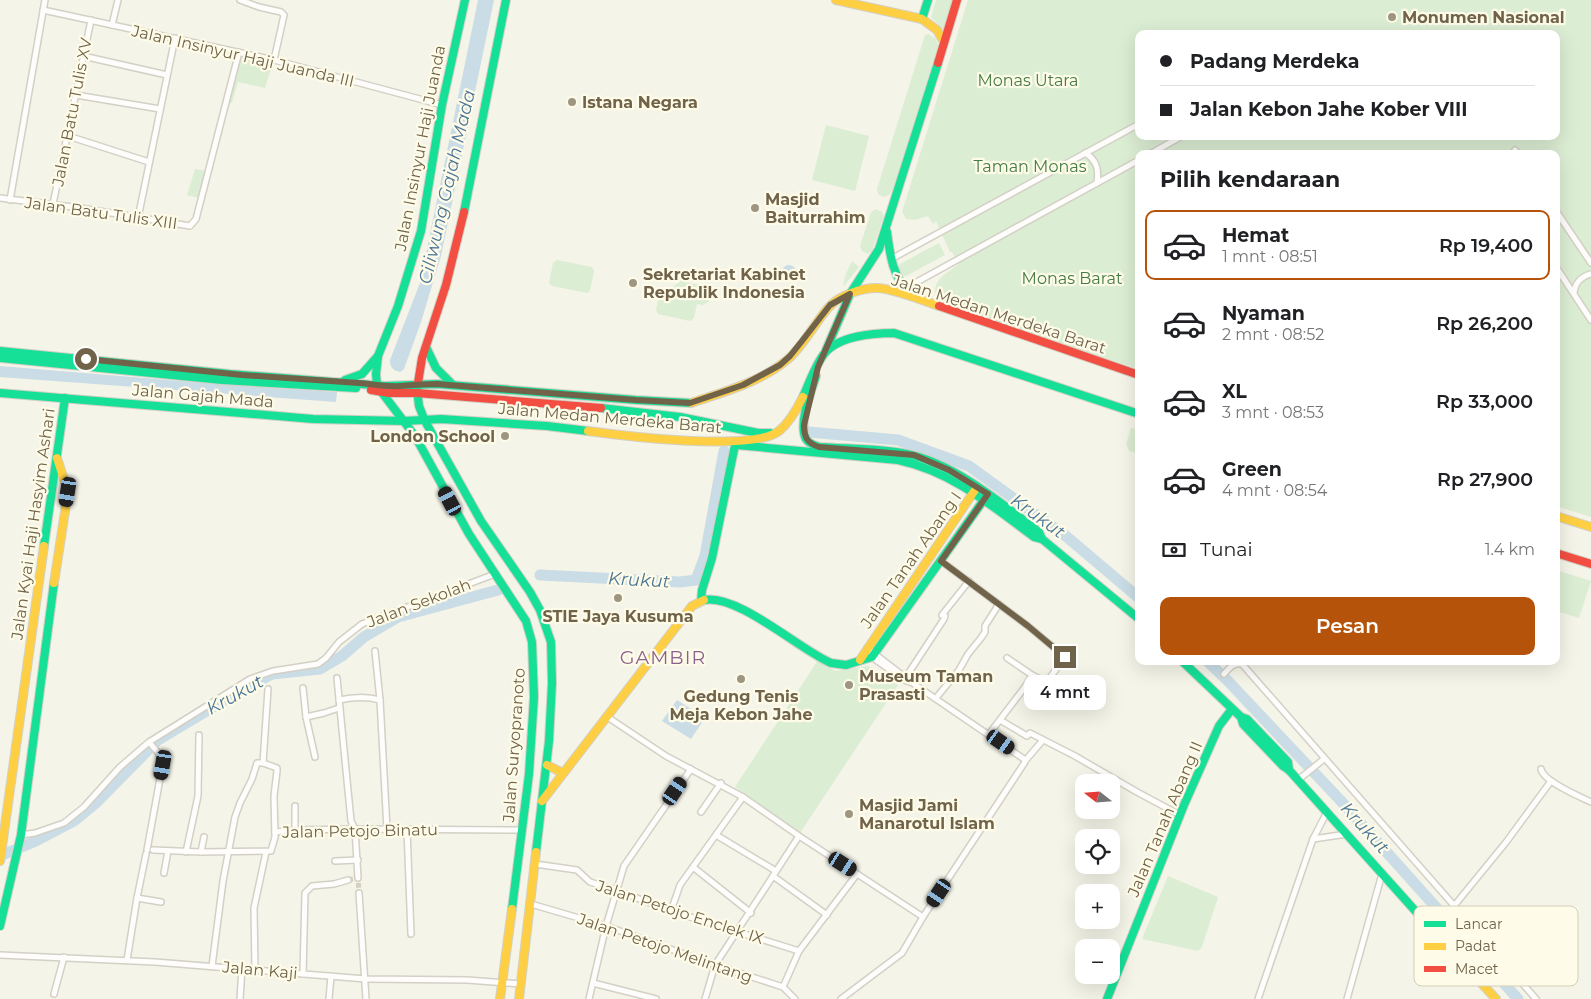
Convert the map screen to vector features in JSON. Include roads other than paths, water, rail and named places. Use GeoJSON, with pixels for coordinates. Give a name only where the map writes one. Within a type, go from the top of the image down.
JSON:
{"type":"FeatureCollection","features":[{"type":"Feature","properties":{"kind":"main road","name":"Jalan Insinyur Haji Juanda"},"geometry":{"type":"LineString","coordinates":[[379,388],[376,374],[378,356],[401,297],[421,230],[442,105],[465,0]]}},
{"type":"Feature","properties":{"kind":"main road"},"geometry":{"type":"LineString","coordinates":[[423,419],[418,393],[420,367],[444,294],[455,251],[506,0]]}},
{"type":"Feature","properties":{"kind":"main road"},"geometry":{"type":"LineString","coordinates":[[836,0],[922,19],[937,30],[944,42]]}},
{"type":"Feature","properties":{"kind":"main road"},"geometry":{"type":"LineString","coordinates":[[922,19],[928,0]]}},
{"type":"Feature","properties":{"kind":"main road"},"geometry":{"type":"LineString","coordinates":[[0,351],[230,374],[340,381],[379,388],[388,393],[418,393],[616,410],[680,417],[758,433],[778,432],[788,422],[818,367],[850,294],[879,249],[957,0]]}},
{"type":"Feature","properties":{"kind":"main road"},"geometry":{"type":"LineString","coordinates":[[886,229],[890,259],[895,274],[904,289],[915,298]]}},
{"type":"Feature","properties":{"kind":"main road","name":"Jalan Medan Merdeka Barat"},"geometry":{"type":"LineString","coordinates":[[850,294],[878,288],[915,298],[1135,374]]}},
{"type":"Feature","properties":{"kind":"main road"},"geometry":{"type":"LineString","coordinates":[[0,358],[166,376],[379,388],[418,383],[690,403],[743,385],[780,365],[790,356],[830,305],[850,294]]}},
{"type":"Feature","properties":{"kind":"main road"},"geometry":{"type":"LineString","coordinates":[[824,354],[834,345],[850,339],[879,333],[894,333],[1135,412]]}},
{"type":"Feature","properties":{"kind":"main road"},"geometry":{"type":"LineString","coordinates":[[426,347],[435,367],[453,385]]}},
{"type":"Feature","properties":{"kind":"main road"},"geometry":{"type":"LineString","coordinates":[[340,381],[362,374],[378,356]]}},
{"type":"Feature","properties":{"kind":"main road"},"geometry":{"type":"LineString","coordinates":[[818,367],[804,425],[806,440],[819,447],[914,455],[949,470],[986,497],[1034,537],[1042,539],[1135,616]]}},
{"type":"Feature","properties":{"kind":"main road","name":"Jalan Suryopranoto"},"geometry":{"type":"LineString","coordinates":[[379,388],[423,450],[468,534],[526,621],[532,642],[534,663],[532,733],[522,830],[500,999]]}},
{"type":"Feature","properties":{"kind":"main road","name":"Jalan Gajah Mada"},"geometry":{"type":"LineString","coordinates":[[0,393],[313,419],[404,421]]}},
{"type":"Feature","properties":{"kind":"main road","name":"Jalan Kyai Haji Hasyim Ashari"},"geometry":{"type":"LineString","coordinates":[[1,857],[65,398]]}},
{"type":"Feature","properties":{"kind":"main road","name":"Jalan Suryopranoto"},"geometry":{"type":"LineString","coordinates":[[423,419],[481,521],[528,589],[540,610],[551,642],[552,684],[546,765],[519,999]]}},
{"type":"Feature","properties":{"kind":"main road"},"geometry":{"type":"LineString","coordinates":[[431,431],[432,424],[441,419]]}},
{"type":"Feature","properties":{"kind":"main road","name":"Jalan Medan Merdeka Barat"},"geometry":{"type":"LineString","coordinates":[[404,421],[441,419],[547,426],[609,434],[710,442],[750,441],[778,432]]}},
{"type":"Feature","properties":{"kind":"main road"},"geometry":{"type":"LineString","coordinates":[[710,442],[912,462],[975,490]]}},
{"type":"Feature","properties":{"kind":"main road"},"geometry":{"type":"LineString","coordinates":[[701,601],[702,590],[712,558],[735,445]]}},
{"type":"Feature","properties":{"kind":"main road","name":"Jalan Kyai Haji Hasyim Ashari"},"geometry":{"type":"LineString","coordinates":[[0,926],[21,839],[50,608],[69,489],[57,458]]}},
{"type":"Feature","properties":{"kind":"main road","name":"Jalan Tanah Abang I"},"geometry":{"type":"LineString","coordinates":[[860,660],[975,490]]}},
{"type":"Feature","properties":{"kind":"main road","name":"Jalan Tanah Abang I"},"geometry":{"type":"LineString","coordinates":[[873,656],[986,497]]}},
{"type":"Feature","properties":{"kind":"main road"},"geometry":{"type":"LineString","coordinates":[[1560,517],[1591,527]]}},
{"type":"Feature","properties":{"kind":"main road"},"geometry":{"type":"LineString","coordinates":[[1560,554],[1591,564]]}},
{"type":"Feature","properties":{"kind":"main road"},"geometry":{"type":"LineString","coordinates":[[542,801],[692,606],[701,601],[712,599],[737,607],[831,663],[843,666],[873,656]]}},
{"type":"Feature","properties":{"kind":"main road"},"geometry":{"type":"LineString","coordinates":[[1186,665],[1240,717],[1244,726],[1283,766],[1301,778],[1327,812],[1414,909]]}},
{"type":"Feature","properties":{"kind":"main road","name":"Jalan Tanah Abang II"},"geometry":{"type":"LineString","coordinates":[[1107,999],[1180,814],[1219,726],[1232,709]]}},
{"type":"Feature","properties":{"kind":"main road"},"geometry":{"type":"LineString","coordinates":[[546,765],[563,773]]}},
{"type":"Feature","properties":{"kind":"main road"},"geometry":{"type":"LineString","coordinates":[[1484,986],[1496,999]]}},
{"type":"Feature","properties":{"kind":"street"},"geometry":{"type":"LineString","coordinates":[[10,200],[45,0]]}},
{"type":"Feature","properties":{"kind":"street"},"geometry":{"type":"LineString","coordinates":[[112,25],[118,0]]}},
{"type":"Feature","properties":{"kind":"street"},"geometry":{"type":"LineString","coordinates":[[240,0],[281,12],[284,15],[274,60]]}},
{"type":"Feature","properties":{"kind":"street","name":"Jalan Insinyur Haji Juanda III"},"geometry":{"type":"LineString","coordinates":[[43,10],[274,60],[442,105]]}},
{"type":"Feature","properties":{"kind":"street","name":"Jalan Batu Tulis XV"},"geometry":{"type":"LineString","coordinates":[[53,204],[91,20]]}},
{"type":"Feature","properties":{"kind":"street"},"geometry":{"type":"LineString","coordinates":[[138,218],[175,38]]}},
{"type":"Feature","properties":{"kind":"street","name":"Jalan Batu Tulis XIII"},"geometry":{"type":"LineString","coordinates":[[0,198],[53,204],[190,226],[196,219],[239,52]]}},
{"type":"Feature","properties":{"kind":"street"},"geometry":{"type":"LineString","coordinates":[[83,56],[167,75]]}},
{"type":"Feature","properties":{"kind":"street"},"geometry":{"type":"LineString","coordinates":[[76,95],[160,109]]}},
{"type":"Feature","properties":{"kind":"street"},"geometry":{"type":"LineString","coordinates":[[890,259],[1135,126]]}},
{"type":"Feature","properties":{"kind":"street"},"geometry":{"type":"LineString","coordinates":[[68,136],[149,162]]}},
{"type":"Feature","properties":{"kind":"street"},"geometry":{"type":"LineString","coordinates":[[1157,150],[1175,140]]}},
{"type":"Feature","properties":{"kind":"street"},"geometry":{"type":"LineString","coordinates":[[1085,153],[1096,163],[1098,170],[1097,183]]}},
{"type":"Feature","properties":{"kind":"street"},"geometry":{"type":"LineString","coordinates":[[904,289],[1135,162]]}},
{"type":"Feature","properties":{"kind":"street"},"geometry":{"type":"LineString","coordinates":[[1560,217],[1591,263]]}},
{"type":"Feature","properties":{"kind":"street"},"geometry":{"type":"LineString","coordinates":[[1560,273],[1591,320]]}},
{"type":"Feature","properties":{"kind":"street"},"geometry":{"type":"LineString","coordinates":[[1574,294],[1578,280],[1591,274]]}},
{"type":"Feature","properties":{"kind":"street"},"geometry":{"type":"LineString","coordinates":[[941,561],[999,604],[1071,662]]}},
{"type":"Feature","properties":{"kind":"street","name":"Jalan Sekolah"},"geometry":{"type":"LineString","coordinates":[[21,839],[64,824],[84,807],[120,767],[150,744],[250,679],[273,671],[318,664],[326,658],[339,642],[362,624],[497,577]]}},
{"type":"Feature","properties":{"kind":"street"},"geometry":{"type":"LineString","coordinates":[[908,679],[944,619],[945,617],[942,614],[969,581]]}},
{"type":"Feature","properties":{"kind":"street"},"geometry":{"type":"LineString","coordinates":[[936,698],[982,638],[985,626],[999,604]]}},
{"type":"Feature","properties":{"kind":"street","name":"Jalan Tanah Abang I"},"geometry":{"type":"LineString","coordinates":[[866,650],[989,734],[1025,761]]}},
{"type":"Feature","properties":{"kind":"street"},"geometry":{"type":"LineString","coordinates":[[375,651],[380,700],[386,829]]}},
{"type":"Feature","properties":{"kind":"street"},"geometry":{"type":"LineString","coordinates":[[1038,694],[1065,657]]}},
{"type":"Feature","properties":{"kind":"street"},"geometry":{"type":"LineString","coordinates":[[1007,658],[1046,682]]}},
{"type":"Feature","properties":{"kind":"street"},"geometry":{"type":"LineString","coordinates":[[1224,674],[1234,665]]}},
{"type":"Feature","properties":{"kind":"street"},"geometry":{"type":"LineString","coordinates":[[1243,665],[1454,906],[1507,841],[1551,781]]}},
{"type":"Feature","properties":{"kind":"street"},"geometry":{"type":"LineString","coordinates":[[989,734],[1032,675]]}},
{"type":"Feature","properties":{"kind":"street"},"geometry":{"type":"LineString","coordinates":[[337,678],[351,821],[355,829],[358,878]]}},
{"type":"Feature","properties":{"kind":"street"},"geometry":{"type":"LineString","coordinates":[[1025,687],[1048,702]]}},
{"type":"Feature","properties":{"kind":"street"},"geometry":{"type":"LineString","coordinates":[[303,688],[306,716],[315,757]]}},
{"type":"Feature","properties":{"kind":"street"},"geometry":{"type":"LineString","coordinates":[[263,763],[268,689]]}},
{"type":"Feature","properties":{"kind":"street"},"geometry":{"type":"LineString","coordinates":[[339,700],[351,697],[380,700]]}},
{"type":"Feature","properties":{"kind":"street"},"geometry":{"type":"LineString","coordinates":[[306,716],[339,708]]}},
{"type":"Feature","properties":{"kind":"street"},"geometry":{"type":"LineString","coordinates":[[606,716],[666,756],[743,796],[799,836],[923,917]]}},
{"type":"Feature","properties":{"kind":"street"},"geometry":{"type":"LineString","coordinates":[[1000,720],[1027,736],[1029,733],[1075,756],[1137,792],[1180,814]]}},
{"type":"Feature","properties":{"kind":"street"},"geometry":{"type":"LineString","coordinates":[[186,852],[198,796],[199,736]]}},
{"type":"Feature","properties":{"kind":"street"},"geometry":{"type":"LineString","coordinates":[[841,999],[902,952],[1025,761],[1043,740]]}},
{"type":"Feature","properties":{"kind":"street"},"geometry":{"type":"LineString","coordinates":[[127,960],[136,898],[148,852],[163,765],[162,758],[150,744]]}},
{"type":"Feature","properties":{"kind":"street"},"geometry":{"type":"LineString","coordinates":[[1301,778],[1324,759]]}},
{"type":"Feature","properties":{"kind":"street"},"geometry":{"type":"LineString","coordinates":[[212,966],[220,897],[235,817],[250,785],[257,763],[277,768],[274,796],[275,832]]}},
{"type":"Feature","properties":{"kind":"street"},"geometry":{"type":"LineString","coordinates":[[588,999],[606,926],[624,866],[691,769]]}},
{"type":"Feature","properties":{"kind":"street"},"geometry":{"type":"LineString","coordinates":[[1542,769],[1544,775],[1551,781],[1591,802]]}},
{"type":"Feature","properties":{"kind":"street"},"geometry":{"type":"LineString","coordinates":[[701,812],[721,784]]}},
{"type":"Feature","properties":{"kind":"street"},"geometry":{"type":"LineString","coordinates":[[671,911],[680,885],[743,796]]}},
{"type":"Feature","properties":{"kind":"street"},"geometry":{"type":"LineString","coordinates":[[295,806],[295,830]]}},
{"type":"Feature","properties":{"kind":"street"},"geometry":{"type":"LineString","coordinates":[[1258,999],[1313,839],[1327,812]]}},
{"type":"Feature","properties":{"kind":"street"},"geometry":{"type":"LineString","coordinates":[[408,829],[411,934]]}},
{"type":"Feature","properties":{"kind":"street","name":"Jalan Petojo Binatu"},"geometry":{"type":"LineString","coordinates":[[148,852],[266,852],[271,851],[274,845],[275,832],[295,830],[522,830]]}},
{"type":"Feature","properties":{"kind":"street"},"geometry":{"type":"LineString","coordinates":[[1313,839],[1347,834]]}},
{"type":"Feature","properties":{"kind":"street"},"geometry":{"type":"LineString","coordinates":[[716,835],[775,873],[827,915]]}},
{"type":"Feature","properties":{"kind":"street"},"geometry":{"type":"LineString","coordinates":[[705,999],[715,965],[751,913],[799,836]]}},
{"type":"Feature","properties":{"kind":"street"},"geometry":{"type":"LineString","coordinates":[[201,852],[204,837]]}},
{"type":"Feature","properties":{"kind":"street"},"geometry":{"type":"LineString","coordinates":[[164,873],[168,851]]}},
{"type":"Feature","properties":{"kind":"street"},"geometry":{"type":"LineString","coordinates":[[255,971],[254,908],[266,852]]}},
{"type":"Feature","properties":{"kind":"street"},"geometry":{"type":"LineString","coordinates":[[335,861],[358,860]]}},
{"type":"Feature","properties":{"kind":"street","name":"Jalan Petojo Enclek IX"},"geometry":{"type":"LineString","coordinates":[[535,864],[577,870],[590,882],[671,911],[798,951]]}},
{"type":"Feature","properties":{"kind":"street"},"geometry":{"type":"LineString","coordinates":[[693,867],[751,913]]}},
{"type":"Feature","properties":{"kind":"street"},"geometry":{"type":"LineString","coordinates":[[782,987],[798,951],[857,874]]}},
{"type":"Feature","properties":{"kind":"street"},"geometry":{"type":"LineString","coordinates":[[1347,999],[1382,874]]}},
{"type":"Feature","properties":{"kind":"street"},"geometry":{"type":"LineString","coordinates":[[303,974],[306,893],[312,886],[334,884],[348,880]]}},
{"type":"Feature","properties":{"kind":"street"},"geometry":{"type":"LineString","coordinates":[[359,893],[366,999]]}},
{"type":"Feature","properties":{"kind":"street"},"geometry":{"type":"LineString","coordinates":[[136,898],[161,902]]}},
{"type":"Feature","properties":{"kind":"street","name":"Jalan Petojo Melintang"},"geometry":{"type":"LineString","coordinates":[[531,904],[606,926],[782,987],[795,999]]}},
{"type":"Feature","properties":{"kind":"street","name":"Jalan Kaji"},"geometry":{"type":"LineString","coordinates":[[0,955],[127,960],[366,979],[432,979],[521,984]]}},
{"type":"Feature","properties":{"kind":"street"},"geometry":{"type":"LineString","coordinates":[[54,994],[64,958]]}},
{"type":"Feature","properties":{"kind":"street"},"geometry":{"type":"LineString","coordinates":[[240,999],[242,968]]}},
{"type":"Feature","properties":{"kind":"street"},"geometry":{"type":"LineString","coordinates":[[328,999],[330,976]]}},
{"type":"Feature","properties":{"kind":"street"},"geometry":{"type":"LineString","coordinates":[[593,983],[656,999]]}},
{"type":"Feature","properties":{"kind":"street"},"geometry":{"type":"LineString","coordinates":[[1525,986],[1536,999]]}},
{"type":"Feature","properties":{"kind":"water","name":"Ciliwung Gajah Mada"},"geometry":{"type":"Polygon","coordinates":[[[478,0],[494,0],[441,256],[421,322],[404,369],[400,372],[392,368],[390,360],[420,283],[478,0]]]}},
{"type":"Feature","properties":{"kind":"water"},"geometry":{"type":"Polygon","coordinates":[[[789,265],[794,267],[796,272],[794,277],[789,279],[784,277],[782,272],[784,267],[789,265]]]}},
{"type":"Feature","properties":{"kind":"water"},"geometry":{"type":"Polygon","coordinates":[[[0,366],[337,392],[336,402],[0,377],[0,366]]]}},
{"type":"Feature","properties":{"kind":"water"},"geometry":{"type":"Polygon","coordinates":[[[677,700],[705,718],[691,739],[662,721],[677,700]]]}},
{"type":"Feature","properties":{"kind":"waterway","name":"Krukut"},"geometry":{"type":"LineString","coordinates":[[809,432],[898,440],[969,466],[1067,537],[1135,595]]}},
{"type":"Feature","properties":{"kind":"waterway","name":"Krukut"},"geometry":{"type":"LineString","coordinates":[[540,575],[680,582],[696,580],[705,556],[724,451]]}},
{"type":"Feature","properties":{"kind":"waterway","name":"Krukut"},"geometry":{"type":"LineString","coordinates":[[0,856],[36,841],[74,821],[96,803],[158,740],[243,689],[272,674],[320,669],[342,656],[364,637],[398,617],[498,590]]}},
{"type":"Feature","properties":{"kind":"waterway","name":"Krukut"},"geometry":{"type":"LineString","coordinates":[[1211,665],[1340,800],[1435,906]]}},
{"type":"Feature","properties":{"kind":"waterway","name":"Krukut"},"geometry":{"type":"LineString","coordinates":[[1506,986],[1518,999]]}},
{"type":"Feature","properties":{"kind":"tunnel"},"geometry":{"type":"LineString","coordinates":[[348,880],[358,878],[359,893]]}},
{"type":"Feature","properties":{"kind":"place","name":"Monumen Nasional"},"geometry":{"type":"Point","coordinates":[1392,17]}},
{"type":"Feature","properties":{"kind":"place","name":"Istana Negara"},"geometry":{"type":"Point","coordinates":[572,102]}},
{"type":"Feature","properties":{"kind":"place","name":"Masjid Baiturrahim"},"geometry":{"type":"Point","coordinates":[755,208]}},
{"type":"Feature","properties":{"kind":"place","name":"Sekretariat Kabinet Republik Indonesia"},"geometry":{"type":"Point","coordinates":[633,283]}},
{"type":"Feature","properties":{"kind":"place","name":"London School"},"geometry":{"type":"Point","coordinates":[505,436]}},
{"type":"Feature","properties":{"kind":"place","name":"STIE Jaya Kusuma"},"geometry":{"type":"Point","coordinates":[618,598]}},
{"type":"Feature","properties":{"kind":"place","name":"Gedung Tenis Meja Kebon Jahe"},"geometry":{"type":"Point","coordinates":[741,679]}},
{"type":"Feature","properties":{"kind":"place","name":"Museum Taman Prasasti"},"geometry":{"type":"Point","coordinates":[849,685]}},
{"type":"Feature","properties":{"kind":"place","name":"Masjid Jami Manarotul Islam"},"geometry":{"type":"Point","coordinates":[849,814]}},
{"type":"Feature","properties":{"kind":"district","name":"GAMBIR"},"geometry":{"type":"Point","coordinates":[663,657]}},
{"type":"Feature","properties":{"kind":"park label","name":"Monas Utara"},"geometry":{"type":"Point","coordinates":[1028,80]}},
{"type":"Feature","properties":{"kind":"park label","name":"Taman Monas"},"geometry":{"type":"Point","coordinates":[1030,166]}},
{"type":"Feature","properties":{"kind":"park label","name":"Monas Barat"},"geometry":{"type":"Point","coordinates":[1072,278]}}]}
